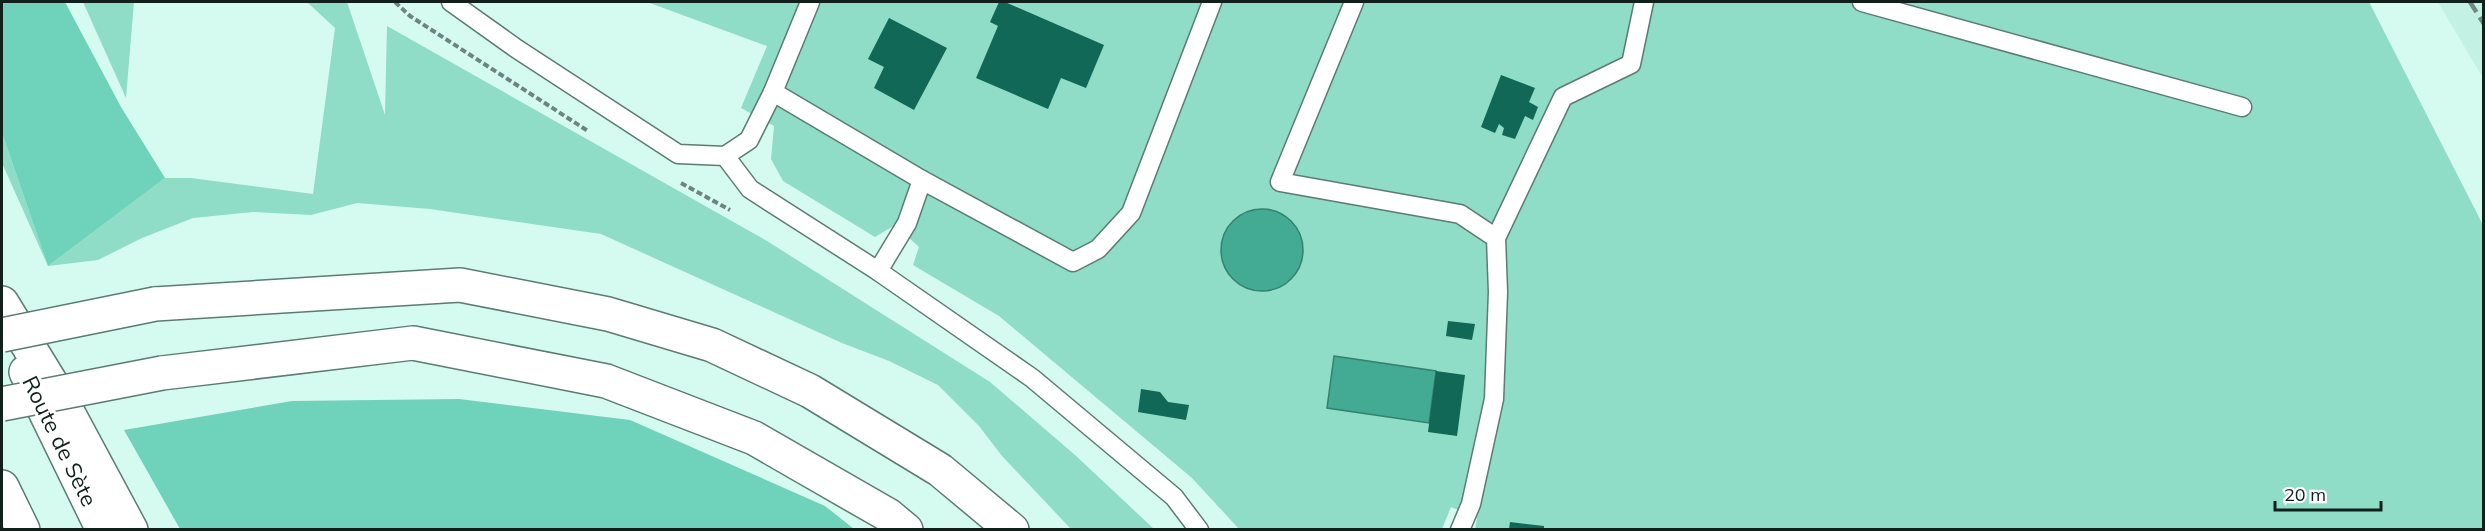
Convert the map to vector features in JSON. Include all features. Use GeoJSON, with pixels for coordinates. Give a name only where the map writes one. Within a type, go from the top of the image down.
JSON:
{"type":"FeatureCollection","features":[{"type":"Feature","properties":{"kind":"main road"},"geometry":{"type":"LineString","coordinates":[[2,335],[155,304],[460,285],[608,314],[712,345],[810,391],[940,470],[1012,530]]}},
{"type":"Feature","properties":{"kind":"main road"},"geometry":{"type":"LineString","coordinates":[[2,303],[59,396],[131,530]]}},
{"type":"Feature","properties":{"kind":"main road","name":"Route de Sète"},"geometry":{"type":"LineString","coordinates":[[2,321],[104,530]]}},
{"type":"Feature","properties":{"kind":"main road"},"geometry":{"type":"LineString","coordinates":[[2,404],[162,373],[412,343],[606,381],[754,438],[888,515],[906,530]]}},
{"type":"Feature","properties":{"kind":"main road"},"geometry":{"type":"LineString","coordinates":[[2,487],[23,530]]}},
{"type":"Feature","properties":{"kind":"lane"},"geometry":{"type":"LineString","coordinates":[[451,2],[517,49],[678,154],[725,156],[749,140],[773,92],[810,2]]}},
{"type":"Feature","properties":{"kind":"lane"},"geometry":{"type":"LineString","coordinates":[[773,92],[922,180],[1073,262],[1098,249],[1131,213],[1212,2]]}},
{"type":"Feature","properties":{"kind":"lane"},"geometry":{"type":"LineString","coordinates":[[1354,2],[1280,182],[1460,214],[1496,238]]}},
{"type":"Feature","properties":{"kind":"lane"},"geometry":{"type":"LineString","coordinates":[[1460,530],[1471,504],[1494,399],[1498,292],[1496,238],[1563,97],[1631,64],[1644,2]]}},
{"type":"Feature","properties":{"kind":"lane"},"geometry":{"type":"LineString","coordinates":[[1862,2],[2242,106]]}},
{"type":"Feature","properties":{"kind":"lane"},"geometry":{"type":"LineString","coordinates":[[725,156],[750,189],[878,270],[1032,378],[1174,497],[1199,530]]}},
{"type":"Feature","properties":{"kind":"lane"},"geometry":{"type":"LineString","coordinates":[[878,270],[907,224],[922,180]]}},
{"type":"Feature","properties":{"kind":"path"},"geometry":{"type":"LineString","coordinates":[[395,2],[410,16],[589,132]]}},
{"type":"Feature","properties":{"kind":"path"},"geometry":{"type":"LineString","coordinates":[[672,178],[735,213]]}},
{"type":"Feature","properties":{"kind":"shaded area"},"geometry":{"type":"Polygon","coordinates":[[[2,2],[65,2],[121,107],[165,178],[48,266],[2,133],[2,2]]]}},
{"type":"Feature","properties":{"kind":"shaded area"},"geometry":{"type":"Polygon","coordinates":[[[83,2],[134,2],[126,98],[83,2]]]}},
{"type":"Feature","properties":{"kind":"shaded area"},"geometry":{"type":"Polygon","coordinates":[[[307,2],[347,2],[385,115],[387,26],[767,241],[990,382],[1075,455],[1154,529],[1071,529],[1002,456],[979,426],[938,385],[889,361],[842,343],[601,234],[430,209],[357,203],[311,215],[253,212],[193,218],[142,238],[98,260],[48,266],[165,178],[191,178],[313,194],[335,28],[307,2]]]}},
{"type":"Feature","properties":{"kind":"shaded area"},"geometry":{"type":"Polygon","coordinates":[[[647,2],[2369,2],[2483,225],[2483,529],[1475,530],[1477,518],[1451,507],[1442,529],[1239,529],[1192,478],[999,316],[913,265],[919,247],[895,225],[875,237],[783,181],[771,159],[774,126],[741,108],[767,46],[647,2]]]}},
{"type":"Feature","properties":{"kind":"shaded area"},"geometry":{"type":"Polygon","coordinates":[[[2438,2],[2483,2],[2483,78],[2438,2]]]}},
{"type":"Feature","properties":{"kind":"shaded area"},"geometry":{"type":"Polygon","coordinates":[[[2,133],[48,266],[2,163],[2,133]]]}},
{"type":"Feature","properties":{"kind":"shaded area"},"geometry":{"type":"Polygon","coordinates":[[[1262,209],[1278,212],[1291,221],[1300,234],[1303,250],[1300,266],[1291,279],[1278,288],[1262,291],[1246,288],[1233,279],[1224,266],[1221,250],[1224,234],[1233,221],[1246,212],[1262,209]]]}},
{"type":"Feature","properties":{"kind":"shaded area"},"geometry":{"type":"Polygon","coordinates":[[[1334,356],[1436,371],[1429,423],[1327,408],[1334,356]]]}},
{"type":"Feature","properties":{"kind":"shaded area"},"geometry":{"type":"Polygon","coordinates":[[[459,399],[630,420],[825,506],[854,529],[180,529],[124,430],[292,401],[459,399]]]}},
{"type":"Feature","properties":{"kind":"building"},"geometry":{"type":"Polygon","coordinates":[[[999,2],[1005,2],[1104,45],[1086,88],[1061,78],[1048,109],[976,78],[998,26],[990,22],[999,2]]]}},
{"type":"Feature","properties":{"kind":"building"},"geometry":{"type":"Polygon","coordinates":[[[889,18],[947,48],[914,110],[874,88],[884,67],[868,59],[889,18]]]}},
{"type":"Feature","properties":{"kind":"building"},"geometry":{"type":"Polygon","coordinates":[[[1501,75],[1535,88],[1529,102],[1538,107],[1533,120],[1525,116],[1515,139],[1502,135],[1504,128],[1499,124],[1495,133],[1481,127],[1501,75]]]}},
{"type":"Feature","properties":{"kind":"building"},"geometry":{"type":"Polygon","coordinates":[[[1448,321],[1475,324],[1472,340],[1446,336],[1448,321]]]}},
{"type":"Feature","properties":{"kind":"building"},"geometry":{"type":"Polygon","coordinates":[[[1436,371],[1465,375],[1457,436],[1428,432],[1436,371]]]}},
{"type":"Feature","properties":{"kind":"building"},"geometry":{"type":"Polygon","coordinates":[[[1141,389],[1160,392],[1168,402],[1189,405],[1186,420],[1138,412],[1141,389]]]}},
{"type":"Feature","properties":{"kind":"building"},"geometry":{"type":"Polygon","coordinates":[[[1510,522],[1544,526],[1544,530],[1509,530],[1510,522]]]}},
{"type":"Feature","properties":{"kind":"railway"},"geometry":{"type":"LineString","coordinates":[[2470,2],[2484,24]]}}]}
